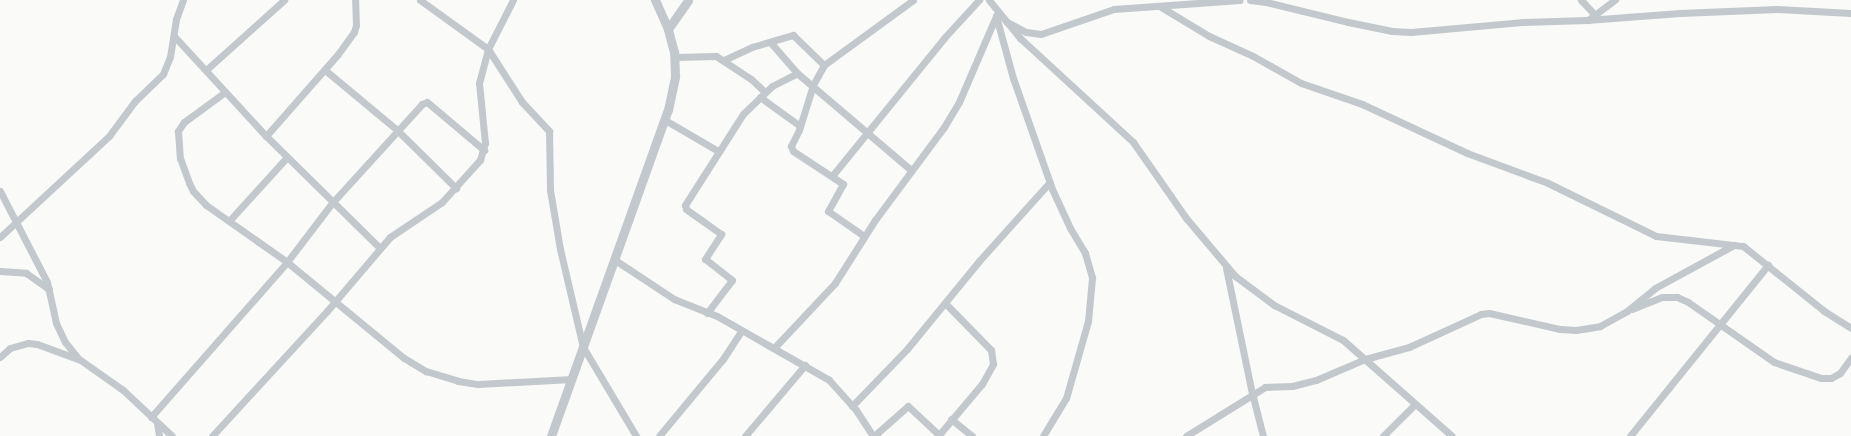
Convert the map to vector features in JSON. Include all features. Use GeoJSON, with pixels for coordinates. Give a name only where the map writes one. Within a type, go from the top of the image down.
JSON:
{"type":"FeatureCollection","features":[{"type":"Feature","properties":{"kind":"street"},"geometry":{"type":"LineString","coordinates":[[0,237],[15,221],[109,136],[135,101],[158,80],[170,57],[176,19],[183,0]]}},
{"type":"Feature","properties":{"kind":"street"},"geometry":{"type":"LineString","coordinates":[[206,70],[284,0]]}},
{"type":"Feature","properties":{"kind":"street"},"geometry":{"type":"LineString","coordinates":[[266,136],[325,70],[354,32],[356,25],[355,0]]}},
{"type":"Feature","properties":{"kind":"street"},"geometry":{"type":"LineString","coordinates":[[420,0],[488,49],[517,95],[550,136],[550,190],[560,250],[583,347],[636,436]]}},
{"type":"Feature","properties":{"kind":"street"},"geometry":{"type":"LineString","coordinates":[[212,436],[335,302],[380,248],[398,231],[429,212],[456,188],[480,160],[484,150],[479,83],[488,49],[513,0]]}},
{"type":"Feature","properties":{"kind":"street"},"geometry":{"type":"LineString","coordinates":[[551,436],[665,120],[672,92],[675,58],[668,29],[655,0]]}},
{"type":"Feature","properties":{"kind":"street"},"geometry":{"type":"LineString","coordinates":[[668,29],[688,0]]}},
{"type":"Feature","properties":{"kind":"street"},"geometry":{"type":"LineString","coordinates":[[864,236],[828,211],[843,185],[792,149],[813,85],[824,65],[913,0]]}},
{"type":"Feature","properties":{"kind":"street"},"geometry":{"type":"LineString","coordinates":[[832,176],[866,131],[979,0]]}},
{"type":"Feature","properties":{"kind":"street"},"geometry":{"type":"LineString","coordinates":[[988,0],[997,14],[1007,22],[1026,32],[1041,34],[1065,27],[1104,11],[1240,0]]}},
{"type":"Feature","properties":{"kind":"street"},"geometry":{"type":"LineString","coordinates":[[1250,0],[1266,2],[1348,22],[1400,31],[1424,31],[1522,22],[1777,9],[1851,13]]}},
{"type":"Feature","properties":{"kind":"street"},"geometry":{"type":"LineString","coordinates":[[1581,0],[1595,15]]}},
{"type":"Feature","properties":{"kind":"street"},"geometry":{"type":"LineString","coordinates":[[1588,20],[1615,0]]}},
{"type":"Feature","properties":{"kind":"street"},"geometry":{"type":"LineString","coordinates":[[1161,7],[1210,36],[1253,56],[1301,82],[1389,115],[1491,163],[1548,183],[1656,236],[1668,239],[1735,244],[1750,250],[1824,311],[1851,328]]}},
{"type":"Feature","properties":{"kind":"street"},"geometry":{"type":"LineString","coordinates":[[774,348],[829,290],[864,236],[944,127],[958,102],[997,14]]}},
{"type":"Feature","properties":{"kind":"street"},"geometry":{"type":"LineString","coordinates":[[997,14],[1013,78],[1050,182],[1063,214],[1085,253],[1092,278],[1088,321],[1066,398],[1043,436]]}},
{"type":"Feature","properties":{"kind":"street"},"geometry":{"type":"LineString","coordinates":[[1007,22],[1020,38],[1081,92],[1133,142],[1186,218],[1235,276],[1266,299],[1337,336],[1365,358],[1452,436]]}},
{"type":"Feature","properties":{"kind":"street"},"geometry":{"type":"LineString","coordinates":[[174,36],[266,136],[380,248]]}},
{"type":"Feature","properties":{"kind":"street"},"geometry":{"type":"LineString","coordinates":[[724,60],[752,47],[795,36],[824,65]]}},
{"type":"Feature","properties":{"kind":"street"},"geometry":{"type":"LineString","coordinates":[[772,43],[796,73],[813,85],[911,170]]}},
{"type":"Feature","properties":{"kind":"street"},"geometry":{"type":"LineString","coordinates":[[675,58],[712,54],[724,60],[762,95],[800,126]]}},
{"type":"Feature","properties":{"kind":"street"},"geometry":{"type":"LineString","coordinates":[[325,70],[398,130],[456,188]]}},
{"type":"Feature","properties":{"kind":"street"},"geometry":{"type":"LineString","coordinates":[[707,313],[732,280],[705,259],[721,234],[684,206],[738,120],[774,84],[796,73]]}},
{"type":"Feature","properties":{"kind":"street"},"geometry":{"type":"LineString","coordinates":[[225,92],[184,122],[178,131],[180,158],[193,191],[206,205],[286,262],[404,358],[426,371],[458,381],[478,384],[572,379]]}},
{"type":"Feature","properties":{"kind":"street"},"geometry":{"type":"LineString","coordinates":[[154,420],[286,262],[332,202],[426,102],[484,150]]}},
{"type":"Feature","properties":{"kind":"street"},"geometry":{"type":"LineString","coordinates":[[665,120],[718,151]]}},
{"type":"Feature","properties":{"kind":"street"},"geometry":{"type":"LineString","coordinates":[[229,221],[287,157]]}},
{"type":"Feature","properties":{"kind":"street"},"geometry":{"type":"LineString","coordinates":[[852,406],[946,304],[979,261],[1050,182]]}},
{"type":"Feature","properties":{"kind":"street"},"geometry":{"type":"LineString","coordinates":[[0,191],[50,290],[59,331],[65,342],[79,359],[123,390],[172,436]]}},
{"type":"Feature","properties":{"kind":"street"},"geometry":{"type":"LineString","coordinates":[[1627,311],[1655,288],[1735,244]]}},
{"type":"Feature","properties":{"kind":"street"},"geometry":{"type":"LineString","coordinates":[[615,260],[674,299],[717,316],[741,331],[805,364],[829,380],[852,406],[874,436],[908,406],[938,435],[986,378],[993,364],[991,350],[946,304]]}},
{"type":"Feature","properties":{"kind":"street"},"geometry":{"type":"LineString","coordinates":[[1226,265],[1252,393],[1263,436]]}},
{"type":"Feature","properties":{"kind":"street"},"geometry":{"type":"LineString","coordinates":[[1630,436],[1768,265]]}},
{"type":"Feature","properties":{"kind":"street"},"geometry":{"type":"LineString","coordinates":[[0,271],[26,273],[50,290]]}},
{"type":"Feature","properties":{"kind":"street"},"geometry":{"type":"LineString","coordinates":[[1186,436],[1252,393],[1265,387],[1302,385],[1365,358],[1409,347],[1482,314],[1528,324],[1576,330],[1600,326],[1627,311],[1669,296],[1688,302],[1774,362],[1814,376],[1831,378],[1836,376],[1851,358]]}},
{"type":"Feature","properties":{"kind":"street"},"geometry":{"type":"LineString","coordinates":[[659,436],[723,360],[741,331]]}},
{"type":"Feature","properties":{"kind":"street"},"geometry":{"type":"LineString","coordinates":[[0,357],[10,348],[28,343],[37,344],[79,359]]}},
{"type":"Feature","properties":{"kind":"street"},"geometry":{"type":"LineString","coordinates":[[744,436],[805,364]]}},
{"type":"Feature","properties":{"kind":"street"},"geometry":{"type":"LineString","coordinates":[[1383,436],[1416,404]]}},
{"type":"Feature","properties":{"kind":"street"},"geometry":{"type":"LineString","coordinates":[[951,419],[972,436]]}},
{"type":"Feature","properties":{"kind":"street"},"geometry":{"type":"LineString","coordinates":[[154,420],[157,434]]}}]}
